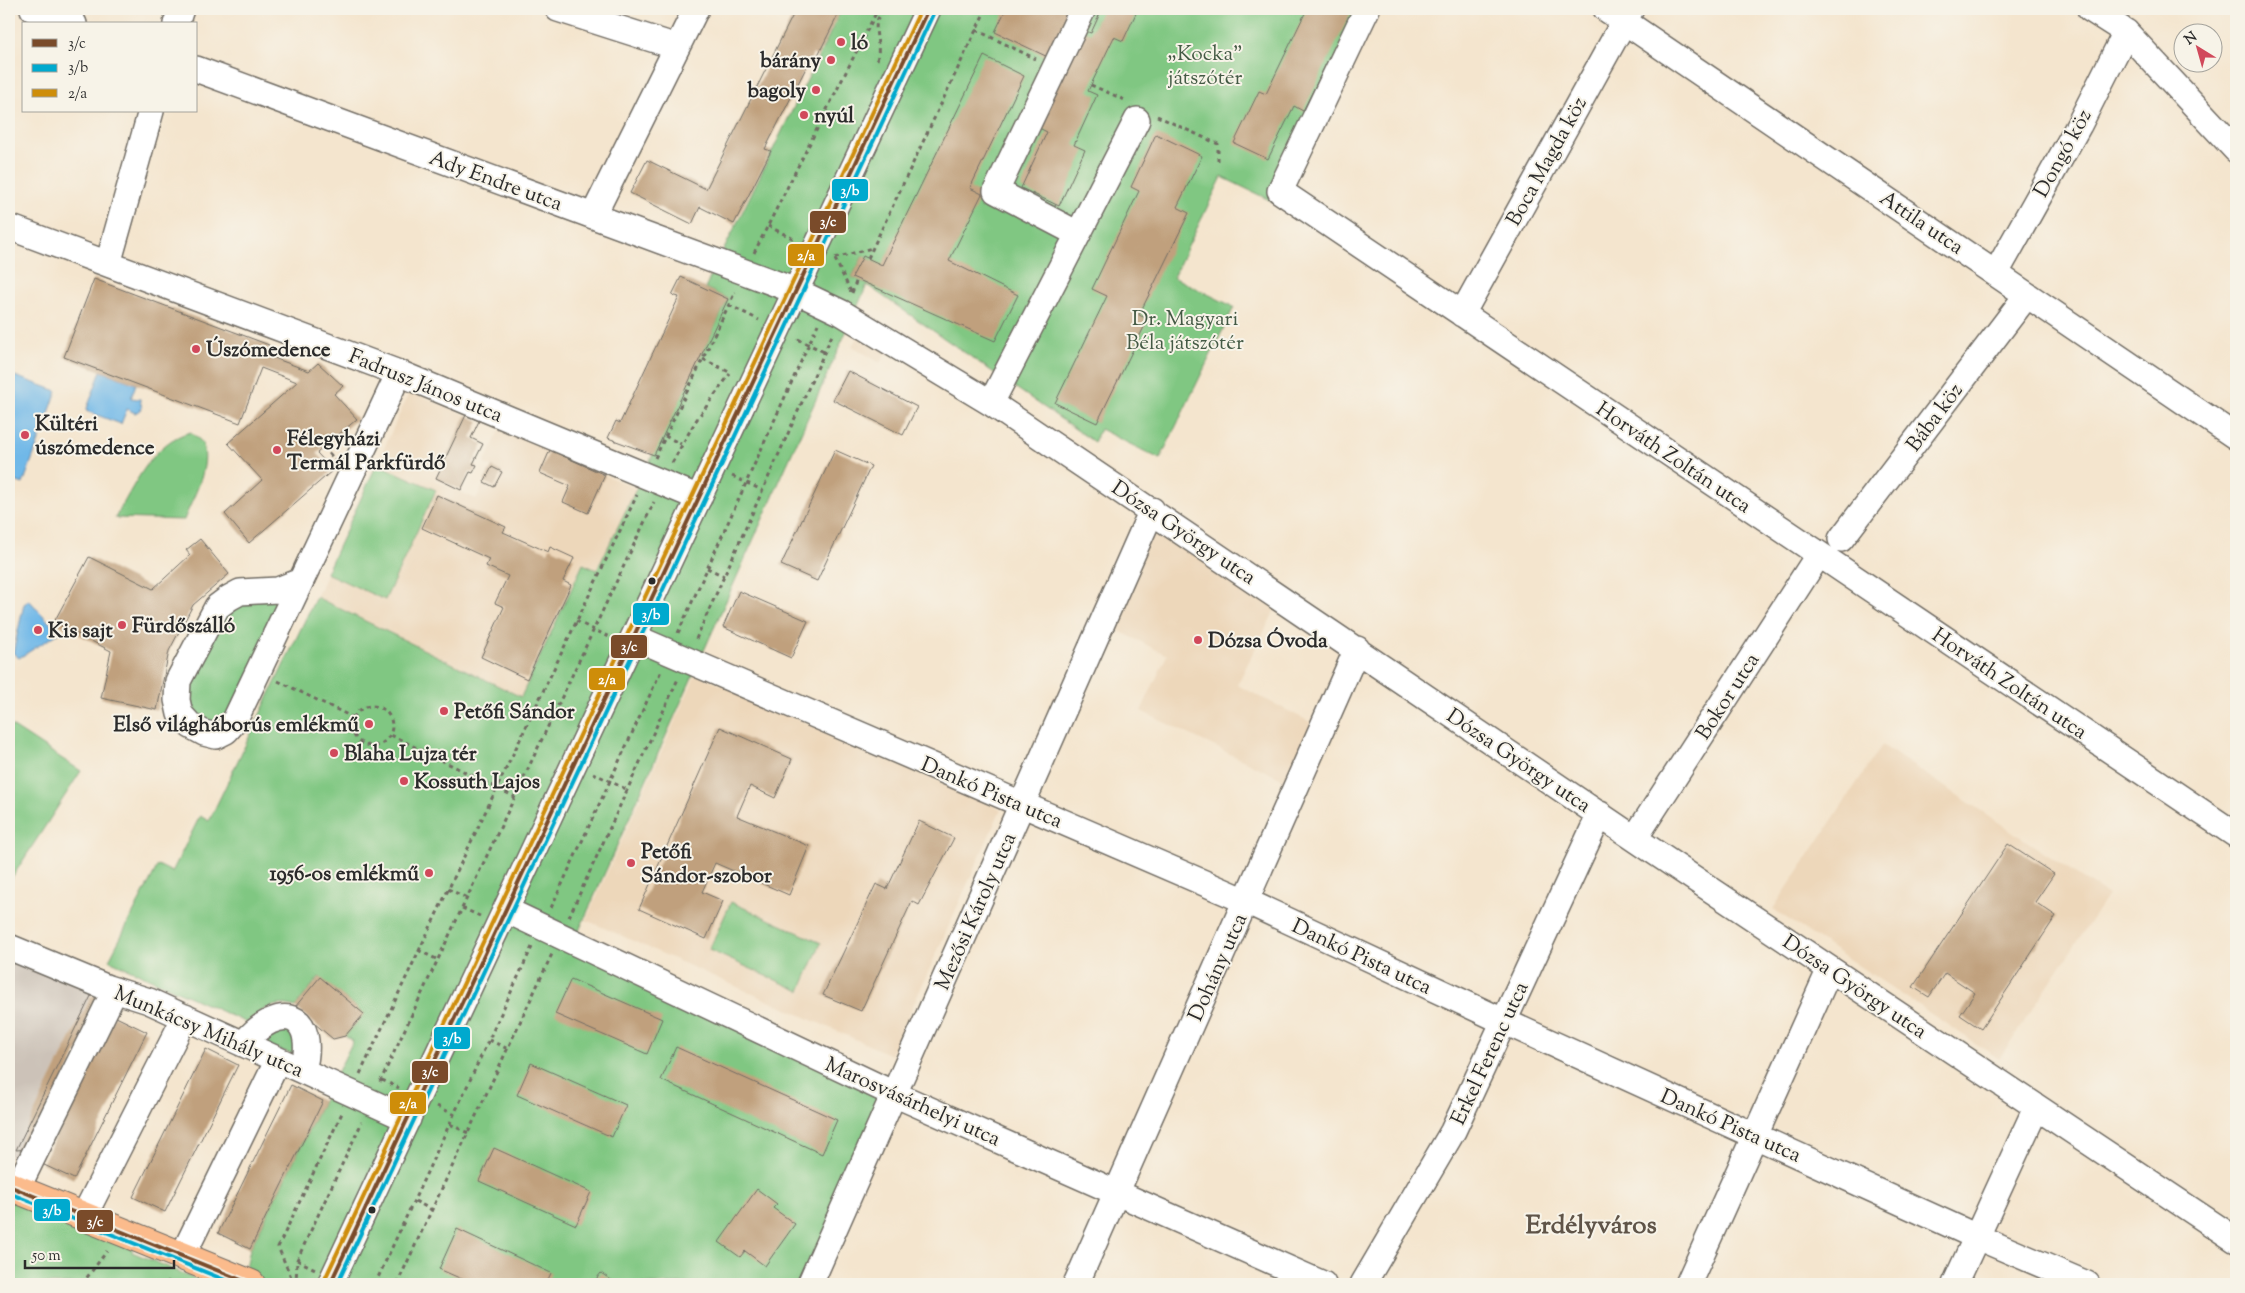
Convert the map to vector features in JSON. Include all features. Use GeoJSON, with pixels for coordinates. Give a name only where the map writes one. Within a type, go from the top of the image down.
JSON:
{"type":"FeatureCollection","features":[{"type":"Feature","properties":{"kind":"main road"},"geometry":{"type":"LineString","coordinates":[[13,1187],[251,1284]]}},
{"type":"Feature","properties":{"kind":"street"},"geometry":{"type":"LineString","coordinates":[[33,9],[69,22]]}},
{"type":"Feature","properties":{"kind":"street"},"geometry":{"type":"LineString","coordinates":[[177,22],[180,9]]}},
{"type":"Feature","properties":{"kind":"street"},"geometry":{"type":"LineString","coordinates":[[558,9],[677,47]]}},
{"type":"Feature","properties":{"kind":"street"},"geometry":{"type":"LineString","coordinates":[[592,216],[696,9]]}},
{"type":"Feature","properties":{"kind":"street"},"geometry":{"type":"LineString","coordinates":[[330,1284],[699,498],[784,287],[928,9]]}},
{"type":"Feature","properties":{"kind":"street"},"geometry":{"type":"LineString","coordinates":[[1078,234],[996,191],[1083,9]]}},
{"type":"Feature","properties":{"kind":"street","name":"Horváth Zoltán utca"},"geometry":{"type":"LineString","coordinates":[[1367,9],[1280,191],[2236,835]]}},
{"type":"Feature","properties":{"kind":"street"},"geometry":{"type":"LineString","coordinates":[[2090,9],[2124,23],[2236,150]]}},
{"type":"Feature","properties":{"kind":"street","name":"Boca Magda köz"},"geometry":{"type":"LineString","coordinates":[[1462,314],[1621,13]]}},
{"type":"Feature","properties":{"kind":"street","name":"Attila utca"},"geometry":{"type":"LineString","coordinates":[[1621,13],[2236,437]]}},
{"type":"Feature","properties":{"kind":"street","name":"Dongó köz"},"geometry":{"type":"LineString","coordinates":[[1996,273],[2079,125],[2124,23]]}},
{"type":"Feature","properties":{"kind":"street","name":"Ady Endre utca"},"geometry":{"type":"LineString","coordinates":[[198,70],[784,287]]}},
{"type":"Feature","properties":{"kind":"street"},"geometry":{"type":"LineString","coordinates":[[108,264],[151,112]]}},
{"type":"Feature","properties":{"kind":"street"},"geometry":{"type":"LineString","coordinates":[[991,402],[1140,112]]}},
{"type":"Feature","properties":{"kind":"street","name":"Fadrusz János utca"},"geometry":{"type":"LineString","coordinates":[[9,228],[399,373],[699,498]]}},
{"type":"Feature","properties":{"kind":"street","name":"Dózsa György utca"},"geometry":{"type":"LineString","coordinates":[[784,287],[847,303],[1635,838],[2236,1240]]}},
{"type":"Feature","properties":{"kind":"street","name":"Bába köz"},"geometry":{"type":"LineString","coordinates":[[1841,539],[2028,294]]}},
{"type":"Feature","properties":{"kind":"street"},"geometry":{"type":"LineString","coordinates":[[301,581],[278,590],[240,592],[217,608],[178,682],[176,700],[180,714],[191,726],[204,733],[216,736],[226,731],[234,722],[258,672],[301,581],[399,373]]}},
{"type":"Feature","properties":{"kind":"street","name":"Mezősi Károly utca"},"geometry":{"type":"LineString","coordinates":[[810,1284],[1152,510]]}},
{"type":"Feature","properties":{"kind":"street","name":"Bokor utca"},"geometry":{"type":"LineString","coordinates":[[1635,838],[1819,554]]}},
{"type":"Feature","properties":{"kind":"street","name":"Dankó Pista utca"},"geometry":{"type":"LineString","coordinates":[[634,637],[1246,901],[1503,1021],[1977,1237],[2087,1284]]}},
{"type":"Feature","properties":{"kind":"street","name":"Dohány utca"},"geometry":{"type":"LineString","coordinates":[[1076,1284],[1357,649]]}},
{"type":"Feature","properties":{"kind":"street","name":"Erkel Ferenc utca"},"geometry":{"type":"LineString","coordinates":[[1363,1284],[1453,1131],[1600,814]]}},
{"type":"Feature","properties":{"kind":"street","name":"Marosvásárhelyi utca"},"geometry":{"type":"LineString","coordinates":[[506,910],[894,1094],[1323,1284]]}},
{"type":"Feature","properties":{"kind":"street","name":"Munkácsy Mihály utca"},"geometry":{"type":"LineString","coordinates":[[9,947],[111,989],[149,1001],[408,1119]]}},
{"type":"Feature","properties":{"kind":"street"},"geometry":{"type":"LineString","coordinates":[[1688,1284],[1830,969]]}},
{"type":"Feature","properties":{"kind":"street"},"geometry":{"type":"LineString","coordinates":[[13,1187],[111,989]]}},
{"type":"Feature","properties":{"kind":"street"},"geometry":{"type":"LineString","coordinates":[[243,1044],[260,1026],[267,1022],[282,1016],[290,1018],[302,1027],[306,1033],[307,1057],[303,1071]]}},
{"type":"Feature","properties":{"kind":"street"},"geometry":{"type":"LineString","coordinates":[[84,1216],[185,1017]]}},
{"type":"Feature","properties":{"kind":"street"},"geometry":{"type":"LineString","coordinates":[[182,1257],[278,1060]]}},
{"type":"Feature","properties":{"kind":"street"},"geometry":{"type":"LineString","coordinates":[[1955,1284],[2036,1108]]}},
{"type":"Feature","properties":{"kind":"path"},"geometry":{"type":"LineString","coordinates":[[295,1284],[278,1247],[438,960],[551,720],[654,480],[666,436],[744,272],[878,9]]}},
{"type":"Feature","properties":{"kind":"path"},"geometry":{"type":"LineString","coordinates":[[874,67],[879,50],[875,25],[882,12],[887,9]]}},
{"type":"Feature","properties":{"kind":"path"},"geometry":{"type":"LineString","coordinates":[[868,258],[986,9]]}},
{"type":"Feature","properties":{"kind":"path"},"geometry":{"type":"LineString","coordinates":[[976,30],[1055,68]]}},
{"type":"Feature","properties":{"kind":"path"},"geometry":{"type":"LineString","coordinates":[[1091,84],[1140,112],[1218,144],[1218,161]]}},
{"type":"Feature","properties":{"kind":"path"},"geometry":{"type":"LineString","coordinates":[[790,247],[794,238]]}},
{"type":"Feature","properties":{"kind":"path"},"geometry":{"type":"LineString","coordinates":[[847,303],[835,258],[872,248]]}},
{"type":"Feature","properties":{"kind":"path"},"geometry":{"type":"LineString","coordinates":[[397,1284],[508,1049],[551,931],[610,781],[724,576],[857,280]]}},
{"type":"Feature","properties":{"kind":"path"},"geometry":{"type":"LineString","coordinates":[[753,326],[784,287]]}},
{"type":"Feature","properties":{"kind":"path"},"geometry":{"type":"LineString","coordinates":[[375,1284],[489,1040],[628,790],[678,656],[707,568],[810,345]]}},
{"type":"Feature","properties":{"kind":"path"},"geometry":{"type":"LineString","coordinates":[[703,359],[731,373]]}},
{"type":"Feature","properties":{"kind":"path"},"geometry":{"type":"LineString","coordinates":[[295,1284],[297,1260],[418,950],[533,712],[654,480],[735,365]]}},
{"type":"Feature","properties":{"kind":"path"},"geometry":{"type":"LineString","coordinates":[[666,436],[681,444]]}},
{"type":"Feature","properties":{"kind":"path"},"geometry":{"type":"LineString","coordinates":[[746,482],[762,490]]}},
{"type":"Feature","properties":{"kind":"path"},"geometry":{"type":"LineString","coordinates":[[707,568],[724,576]]}},
{"type":"Feature","properties":{"kind":"path"},"geometry":{"type":"LineString","coordinates":[[258,672],[354,718]]}},
{"type":"Feature","properties":{"kind":"path"},"geometry":{"type":"LineString","coordinates":[[374,706],[380,708],[390,716],[391,734],[381,744],[374,746],[361,743],[353,732],[354,718],[362,708],[374,706]]}},
{"type":"Feature","properties":{"kind":"path"},"geometry":{"type":"LineString","coordinates":[[533,712],[551,720]]}},
{"type":"Feature","properties":{"kind":"path"},"geometry":{"type":"LineString","coordinates":[[391,734],[515,797]]}},
{"type":"Feature","properties":{"kind":"path"},"geometry":{"type":"LineString","coordinates":[[574,764],[628,790]]}},
{"type":"Feature","properties":{"kind":"path"},"geometry":{"type":"LineString","coordinates":[[448,889],[467,898]]}},
{"type":"Feature","properties":{"kind":"path"},"geometry":{"type":"LineString","coordinates":[[418,950],[438,960]]}},
{"type":"Feature","properties":{"kind":"path"},"geometry":{"type":"LineString","coordinates":[[489,1040],[508,1049]]}},
{"type":"Feature","properties":{"kind":"path"},"geometry":{"type":"LineString","coordinates":[[450,1124],[468,1133]]}},
{"type":"Feature","properties":{"kind":"path"},"geometry":{"type":"LineString","coordinates":[[415,1201],[432,1210]]}},
{"type":"Feature","properties":{"kind":"path"},"geometry":{"type":"LineString","coordinates":[[82,1284],[122,1232]]}},
{"type":"Feature","properties":{"kind":"shaded area"},"geometry":{"type":"Polygon","coordinates":[[[860,334],[888,351],[880,363],[852,346],[860,334]]]}},
{"type":"Feature","properties":{"kind":"shaded area"},"geometry":{"type":"Polygon","coordinates":[[[410,391],[466,415],[435,480],[476,499],[492,467],[484,464],[500,429],[637,489],[596,570],[582,564],[521,697],[316,597],[410,391]]]}},
{"type":"Feature","properties":{"kind":"shaded area","name":"Dózsa Óvoda"},"geometry":{"type":"Polygon","coordinates":[[[1155,519],[1279,602],[1237,685],[1318,726],[1292,784],[1141,711],[1167,655],[1107,625],[1155,519]]]}},
{"type":"Feature","properties":{"kind":"shaded area"},"geometry":{"type":"Polygon","coordinates":[[[696,674],[1001,809],[891,1055],[586,920],[696,674]]]}},
{"type":"Feature","properties":{"kind":"shaded area"},"geometry":{"type":"Polygon","coordinates":[[[1882,745],[2108,895],[1999,1059],[1773,909],[1882,745]]]}},
{"type":"Feature","properties":{"kind":"shaded area"},"geometry":{"type":"Polygon","coordinates":[[[9,947],[97,983],[13,1157],[9,1155],[9,947]]]}},
{"type":"Feature","properties":{"kind":"green space"},"geometry":{"type":"Polygon","coordinates":[[[842,9],[1371,9],[1282,206],[1222,177],[1173,277],[1234,307],[1160,459],[1100,429],[1094,442],[867,285],[574,942],[894,1094],[809,1284],[9,1284],[9,1193],[36,1197],[35,1213],[99,1239],[110,1227],[133,1237],[132,1252],[196,1279],[207,1267],[243,1281],[250,1249],[353,1041],[345,1036],[364,1014],[319,977],[295,1007],[281,1005],[268,1008],[257,1014],[247,1023],[109,960],[158,865],[172,872],[200,816],[209,821],[316,597],[521,697],[583,564],[597,570],[728,299],[705,288],[842,9]],[[863,256],[852,277],[868,284],[881,265],[863,256]]]}},
{"type":"Feature","properties":{"kind":"green space"},"geometry":{"type":"Polygon","coordinates":[[[191,432],[202,443],[205,462],[200,482],[184,520],[115,518],[137,480],[155,455],[177,437],[191,432]]]}},
{"type":"Feature","properties":{"kind":"green space"},"geometry":{"type":"Polygon","coordinates":[[[377,464],[436,490],[385,600],[326,573],[377,464]]]}},
{"type":"Feature","properties":{"kind":"green space"},"geometry":{"type":"Polygon","coordinates":[[[291,586],[234,722],[204,733],[178,681],[217,608],[291,586]]]}},
{"type":"Feature","properties":{"kind":"green space"},"geometry":{"type":"Polygon","coordinates":[[[9,724],[81,771],[9,882],[9,724]]]}},
{"type":"Feature","properties":{"kind":"green space"},"geometry":{"type":"Polygon","coordinates":[[[731,902],[821,943],[800,991],[709,950],[731,902]]]}},
{"type":"Feature","properties":{"kind":"green space"},"geometry":{"type":"Polygon","coordinates":[[[279,1022],[301,1040],[293,1054],[267,1046],[267,1034],[279,1022]]]}},
{"type":"Feature","properties":{"kind":"water"},"geometry":{"type":"Polygon","coordinates":[[[101,371],[136,384],[131,398],[140,399],[142,409],[135,413],[127,409],[121,424],[86,411],[101,371]]]}},
{"type":"Feature","properties":{"kind":"water","name":"Kültéri úszómedence"},"geometry":{"type":"Polygon","coordinates":[[[9,374],[57,391],[23,484],[9,479],[9,374]]]}},
{"type":"Feature","properties":{"kind":"water","name":"Kis sajt"},"geometry":{"type":"Polygon","coordinates":[[[29,600],[59,633],[19,658],[13,653],[24,604],[29,600]]]}},
{"type":"Feature","properties":{"kind":"building"},"geometry":{"type":"Polygon","coordinates":[[[796,9],[841,9],[817,57],[813,54],[765,149],[771,151],[734,224],[700,207],[692,224],[630,193],[647,160],[706,189],[796,9]]]}},
{"type":"Feature","properties":{"kind":"building"},"geometry":{"type":"Polygon","coordinates":[[[1006,9],[1075,9],[1052,59],[995,32],[1006,9]]]}},
{"type":"Feature","properties":{"kind":"building"},"geometry":{"type":"Polygon","coordinates":[[[1102,9],[1138,9],[1123,41],[1114,37],[1088,91],[1097,95],[1074,145],[1085,150],[1059,206],[1021,188],[1047,132],[1035,126],[1080,29],[1091,33],[1102,9]]]}},
{"type":"Feature","properties":{"kind":"building"},"geometry":{"type":"Polygon","coordinates":[[[1307,9],[1353,9],[1303,111],[1294,106],[1268,159],[1234,143],[1259,91],[1266,94],[1307,9]]]}},
{"type":"Feature","properties":{"kind":"building"},"geometry":{"type":"Polygon","coordinates":[[[984,56],[1024,76],[970,188],[982,194],[949,261],[1018,295],[995,341],[852,277],[863,256],[882,265],[984,56]]]}},
{"type":"Feature","properties":{"kind":"building"},"geometry":{"type":"Polygon","coordinates":[[[1156,134],[1202,156],[1177,207],[1189,213],[1139,315],[1148,319],[1097,423],[1055,403],[1107,296],[1092,289],[1139,191],[1131,187],[1156,134]]]}},
{"type":"Feature","properties":{"kind":"building"},"geometry":{"type":"Polygon","coordinates":[[[681,277],[728,299],[654,455],[608,438],[616,421],[620,423],[679,297],[672,295],[681,277]]]}},
{"type":"Feature","properties":{"kind":"building"},"geometry":{"type":"Polygon","coordinates":[[[94,279],[269,345],[266,355],[309,371],[318,363],[343,386],[334,394],[357,419],[317,453],[333,470],[249,543],[225,514],[262,480],[228,443],[297,382],[261,368],[240,423],[64,357],[94,279]]]}},
{"type":"Feature","properties":{"kind":"building"},"geometry":{"type":"Polygon","coordinates":[[[848,371],[917,407],[903,435],[833,400],[848,371]]]}},
{"type":"Feature","properties":{"kind":"building"},"geometry":{"type":"Polygon","coordinates":[[[466,415],[479,421],[471,438],[483,444],[473,464],[477,465],[473,473],[470,472],[461,490],[436,478],[466,415]]]}},
{"type":"Feature","properties":{"kind":"building"},"geometry":{"type":"Polygon","coordinates":[[[550,450],[605,475],[588,513],[563,502],[570,486],[540,473],[550,450]]]}},
{"type":"Feature","properties":{"kind":"building"},"geometry":{"type":"Polygon","coordinates":[[[835,450],[871,466],[817,581],[781,565],[835,450]]]}},
{"type":"Feature","properties":{"kind":"building"},"geometry":{"type":"Polygon","coordinates":[[[492,467],[502,472],[494,487],[484,482],[492,467]]]}},
{"type":"Feature","properties":{"kind":"building"},"geometry":{"type":"Polygon","coordinates":[[[437,495],[506,527],[503,532],[548,552],[550,547],[574,558],[563,581],[571,585],[527,679],[481,657],[504,607],[495,603],[508,576],[486,566],[489,559],[422,528],[437,495]]]}},
{"type":"Feature","properties":{"kind":"building","name":"Fürdőszálló"},"geometry":{"type":"Polygon","coordinates":[[[200,539],[229,574],[193,605],[169,651],[157,710],[101,698],[111,651],[54,622],[89,557],[153,589],[190,555],[186,550],[200,539]]]}},
{"type":"Feature","properties":{"kind":"building"},"geometry":{"type":"Polygon","coordinates":[[[739,591],[808,621],[791,658],[723,627],[739,591]]]}},
{"type":"Feature","properties":{"kind":"building"},"geometry":{"type":"Polygon","coordinates":[[[720,727],[792,759],[775,798],[750,786],[737,816],[809,846],[789,895],[715,863],[702,892],[723,901],[706,939],[639,909],[720,727]]]}},
{"type":"Feature","properties":{"kind":"building"},"geometry":{"type":"Polygon","coordinates":[[[919,821],[954,838],[919,905],[912,901],[861,1011],[823,995],[876,884],[887,889],[919,821]]]}},
{"type":"Feature","properties":{"kind":"building"},"geometry":{"type":"Polygon","coordinates":[[[2008,844],[2054,874],[2035,902],[2056,916],[1981,1029],[1960,1015],[1975,993],[1945,973],[1929,997],[1913,987],[2008,844]]]}},
{"type":"Feature","properties":{"kind":"building"},"geometry":{"type":"Polygon","coordinates":[[[320,977],[364,1014],[345,1036],[333,1039],[295,1007],[320,977]]]}},
{"type":"Feature","properties":{"kind":"building"},"geometry":{"type":"Polygon","coordinates":[[[571,979],[662,1019],[647,1054],[555,1014],[571,979]]]}},
{"type":"Feature","properties":{"kind":"building"},"geometry":{"type":"Polygon","coordinates":[[[105,995],[30,1149],[16,1150],[91,996],[105,995]]]}},
{"type":"Feature","properties":{"kind":"building"},"geometry":{"type":"Polygon","coordinates":[[[114,1016],[147,1032],[74,1179],[42,1164],[114,1016]]]}},
{"type":"Feature","properties":{"kind":"building"},"geometry":{"type":"Polygon","coordinates":[[[676,1047],[837,1120],[822,1154],[661,1080],[676,1047]]]}},
{"type":"Feature","properties":{"kind":"building"},"geometry":{"type":"Polygon","coordinates":[[[206,1049],[238,1065],[165,1212],[133,1197],[206,1049]]]}},
{"type":"Feature","properties":{"kind":"building"},"geometry":{"type":"Polygon","coordinates":[[[531,1063],[626,1105],[612,1137],[517,1095],[531,1063]]]}},
{"type":"Feature","properties":{"kind":"building"},"geometry":{"type":"Polygon","coordinates":[[[291,1085],[323,1101],[250,1249],[218,1233],[291,1085]]]}},
{"type":"Feature","properties":{"kind":"building"},"geometry":{"type":"Polygon","coordinates":[[[494,1148],[591,1192],[576,1225],[479,1181],[494,1148]]]}},
{"type":"Feature","properties":{"kind":"building"},"geometry":{"type":"Polygon","coordinates":[[[757,1189],[777,1204],[773,1208],[795,1224],[765,1266],[745,1251],[740,1257],[719,1242],[757,1189]]]}},
{"type":"Feature","properties":{"kind":"building"},"geometry":{"type":"Polygon","coordinates":[[[457,1229],[551,1273],[546,1284],[473,1284],[439,1269],[457,1229]]]}},
{"type":"Feature","properties":{"kind":"building"},"geometry":{"type":"Polygon","coordinates":[[[601,1273],[617,1284],[592,1284],[601,1273]]]}},
{"type":"Feature","properties":{"kind":"transit line","name":"2/a"},"geometry":{"type":"LineString","coordinates":[[324,1281],[921,9]]}},
{"type":"Feature","properties":{"kind":"transit line","name":"3/c"},"geometry":{"type":"LineString","coordinates":[[330,1284],[928,9]]}},
{"type":"Feature","properties":{"kind":"transit line","name":"3/b"},"geometry":{"type":"LineString","coordinates":[[337,1284],[934,12]]}},
{"type":"Feature","properties":{"kind":"transit line","name":"3/c"},"geometry":{"type":"LineString","coordinates":[[9,1186],[251,1284]]}},
{"type":"Feature","properties":{"kind":"transit line","name":"3/b"},"geometry":{"type":"LineString","coordinates":[[9,1193],[235,1284]]}},
{"type":"Feature","properties":{"kind":"place","name":"ló"},"geometry":{"type":"Point","coordinates":[841,42]}},
{"type":"Feature","properties":{"kind":"place","name":"bárány"},"geometry":{"type":"Point","coordinates":[831,60]}},
{"type":"Feature","properties":{"kind":"place","name":"bagoly"},"geometry":{"type":"Point","coordinates":[816,90]}},
{"type":"Feature","properties":{"kind":"place","name":"nyúl"},"geometry":{"type":"Point","coordinates":[804,115]}},
{"type":"Feature","properties":{"kind":"place","name":"Úszómedence"},"geometry":{"type":"Point","coordinates":[196,349]}},
{"type":"Feature","properties":{"kind":"place","name":"Kültéri úszómedence"},"geometry":{"type":"Point","coordinates":[25,435]}},
{"type":"Feature","properties":{"kind":"place","name":"Félegyházi Termál Parkfürdő"},"geometry":{"type":"Point","coordinates":[277,450]}},
{"type":"Feature","properties":{"kind":"place","name":"Fürdőszálló"},"geometry":{"type":"Point","coordinates":[122,625]}},
{"type":"Feature","properties":{"kind":"place","name":"Kis sajt"},"geometry":{"type":"Point","coordinates":[38,630]}},
{"type":"Feature","properties":{"kind":"place","name":"Dózsa Óvoda"},"geometry":{"type":"Point","coordinates":[1198,640]}},
{"type":"Feature","properties":{"kind":"place","name":"Petőfi Sándor"},"geometry":{"type":"Point","coordinates":[444,711]}},
{"type":"Feature","properties":{"kind":"place","name":"Első világháborús emlékmű"},"geometry":{"type":"Point","coordinates":[369,724]}},
{"type":"Feature","properties":{"kind":"place","name":"Blaha Lujza tér"},"geometry":{"type":"Point","coordinates":[334,753]}},
{"type":"Feature","properties":{"kind":"place","name":"Kossuth Lajos"},"geometry":{"type":"Point","coordinates":[404,781]}},
{"type":"Feature","properties":{"kind":"place","name":"Petőfi Sándor-szobor"},"geometry":{"type":"Point","coordinates":[631,863]}},
{"type":"Feature","properties":{"kind":"place","name":"1956-os emlékmű"},"geometry":{"type":"Point","coordinates":[429,873]}},
{"type":"Feature","properties":{"kind":"district","name":"Erdélyváros"},"geometry":{"type":"Point","coordinates":[1591,1224]}},
{"type":"Feature","properties":{"kind":"park label","name":"„Kocka” játszótér"},"geometry":{"type":"Point","coordinates":[1205,65]}},
{"type":"Feature","properties":{"kind":"park label","name":"Dr. Magyari Béla játszótér"},"geometry":{"type":"Point","coordinates":[1185,330]}}]}
